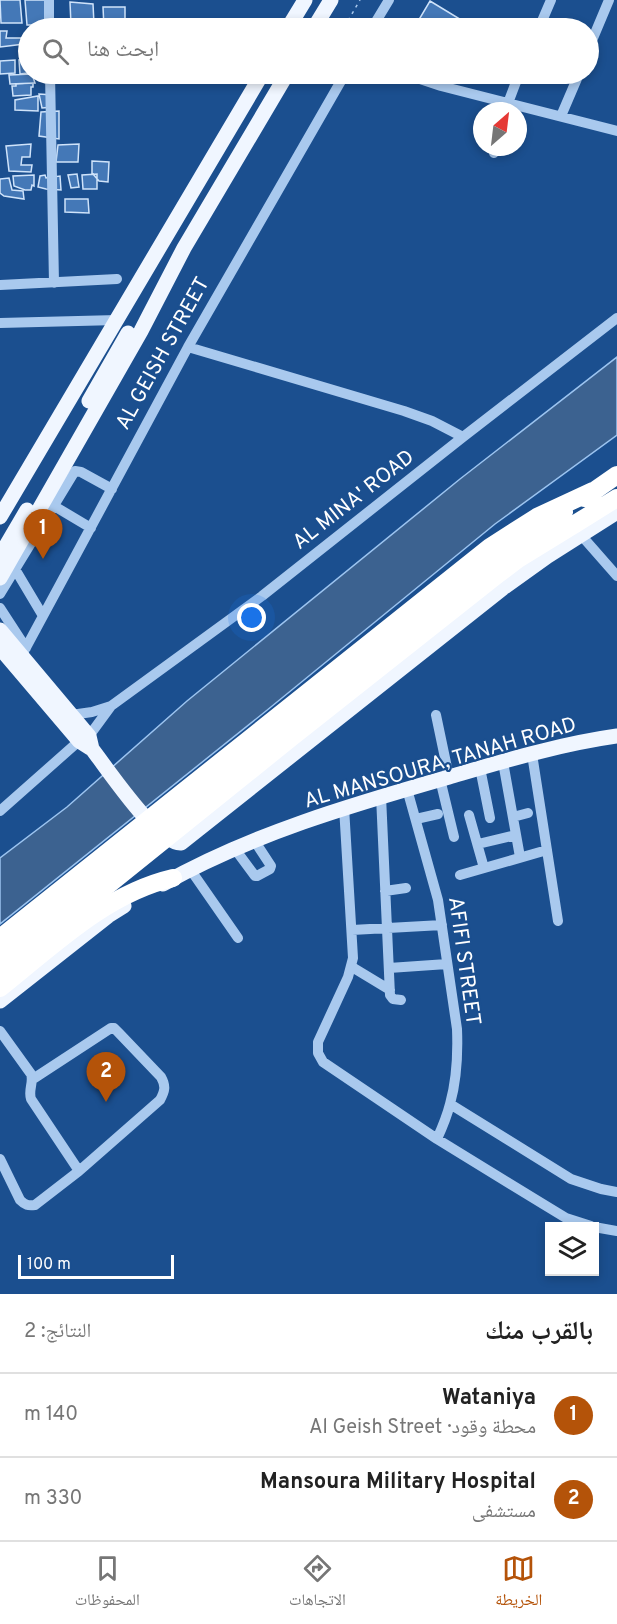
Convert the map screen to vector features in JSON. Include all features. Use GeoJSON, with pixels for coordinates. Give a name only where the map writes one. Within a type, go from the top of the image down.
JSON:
{"type":"FeatureCollection","features":[{"type":"Feature","properties":{"kind":"highway"},"geometry":{"type":"LineString","coordinates":[[0,938],[144,816],[490,547],[537,517],[593,491],[617,475]]}},
{"type":"Feature","properties":{"kind":"highway"},"geometry":{"type":"LineString","coordinates":[[0,952],[483,568],[574,524],[593,491]]}},
{"type":"Feature","properties":{"kind":"highway"},"geometry":{"type":"LineString","coordinates":[[0,972],[497,575],[518,559],[617,498]]}},
{"type":"Feature","properties":{"kind":"highway"},"geometry":{"type":"LineString","coordinates":[[0,988],[102,909],[144,887],[173,878]]}},
{"type":"Feature","properties":{"kind":"main road"},"geometry":{"type":"LineString","coordinates":[[294,18],[305,0]]}},
{"type":"Feature","properties":{"kind":"main road"},"geometry":{"type":"LineString","coordinates":[[320,18],[331,0]]}},
{"type":"Feature","properties":{"kind":"main road"},"geometry":{"type":"LineString","coordinates":[[0,517],[256,84]]}},
{"type":"Feature","properties":{"kind":"main road","name":"AL GEISH STREET"},"geometry":{"type":"LineString","coordinates":[[0,578],[141,331],[184,248],[281,84]]}},
{"type":"Feature","properties":{"kind":"main road"},"geometry":{"type":"LineString","coordinates":[[0,556],[111,361],[152,293],[176,264]]}},
{"type":"Feature","properties":{"kind":"main road","name":"AL MANSOURA, TANAH ROAD"},"geometry":{"type":"LineString","coordinates":[[90,747],[144,816],[172,842],[185,841],[510,582],[540,561],[574,524],[617,512]]}},
{"type":"Feature","properties":{"kind":"main road"},"geometry":{"type":"LineString","coordinates":[[2,646],[24,652],[71,715],[90,747]]}},
{"type":"Feature","properties":{"kind":"main road"},"geometry":{"type":"LineString","coordinates":[[2,646],[90,747]]}},
{"type":"Feature","properties":{"kind":"main road","name":"AL MANSOURA, TANAH ROAD"},"geometry":{"type":"LineString","coordinates":[[0,1001],[108,916],[190,869],[254,840],[381,796],[532,754],[617,736]]}},
{"type":"Feature","properties":{"kind":"main road"},"geometry":{"type":"LineString","coordinates":[[0,962],[144,844],[148,835],[144,816]]}},
{"type":"Feature","properties":{"kind":"street"},"geometry":{"type":"LineString","coordinates":[[48,0],[49,18]]}},
{"type":"Feature","properties":{"kind":"street"},"geometry":{"type":"LineString","coordinates":[[378,18],[389,0]]}},
{"type":"Feature","properties":{"kind":"street"},"geometry":{"type":"LineString","coordinates":[[543,18],[551,0]]}},
{"type":"Feature","properties":{"kind":"street"},"geometry":{"type":"LineString","coordinates":[[599,24],[609,0]]}},
{"type":"Feature","properties":{"kind":"street"},"geometry":{"type":"LineString","coordinates":[[50,84],[54,283]]}},
{"type":"Feature","properties":{"kind":"street","name":"AL GEISH STREET"},"geometry":{"type":"LineString","coordinates":[[24,652],[188,347],[339,84]]}},
{"type":"Feature","properties":{"kind":"street"},"geometry":{"type":"LineString","coordinates":[[435,84],[493,102]]}},
{"type":"Feature","properties":{"kind":"street"},"geometry":{"type":"LineString","coordinates":[[508,102],[515,84]]}},
{"type":"Feature","properties":{"kind":"street"},"geometry":{"type":"LineString","coordinates":[[561,116],[575,84]]}},
{"type":"Feature","properties":{"kind":"street"},"geometry":{"type":"LineString","coordinates":[[527,110],[617,130]]}},
{"type":"Feature","properties":{"kind":"street"},"geometry":{"type":"LineString","coordinates":[[0,285],[117,279]]}},
{"type":"Feature","properties":{"kind":"street","name":"AL MINA' ROAD"},"geometry":{"type":"LineString","coordinates":[[71,715],[111,706],[262,596],[617,318]]}},
{"type":"Feature","properties":{"kind":"street"},"geometry":{"type":"LineString","coordinates":[[0,323],[117,320]]}},
{"type":"Feature","properties":{"kind":"street"},"geometry":{"type":"LineString","coordinates":[[188,347],[404,411],[432,421],[463,437]]}},
{"type":"Feature","properties":{"kind":"street"},"geometry":{"type":"LineString","coordinates":[[0,594],[75,471],[112,489]]}},
{"type":"Feature","properties":{"kind":"street"},"geometry":{"type":"LineString","coordinates":[[54,506],[91,528]]}},
{"type":"Feature","properties":{"kind":"street"},"geometry":{"type":"LineString","coordinates":[[574,524],[617,576]]}},
{"type":"Feature","properties":{"kind":"street"},"geometry":{"type":"LineString","coordinates":[[15,569],[43,616]]}},
{"type":"Feature","properties":{"kind":"street"},"geometry":{"type":"LineString","coordinates":[[0,608],[24,652]]}},
{"type":"Feature","properties":{"kind":"street","name":"AL MINA' ROAD"},"geometry":{"type":"LineString","coordinates":[[0,811],[90,747],[111,706]]}},
{"type":"Feature","properties":{"kind":"street"},"geometry":{"type":"LineString","coordinates":[[436,715],[454,837]]}},
{"type":"Feature","properties":{"kind":"street"},"geometry":{"type":"LineString","coordinates":[[532,754],[558,921]]}},
{"type":"Feature","properties":{"kind":"street"},"geometry":{"type":"LineString","coordinates":[[503,762],[520,857]]}},
{"type":"Feature","properties":{"kind":"street"},"geometry":{"type":"LineString","coordinates":[[480,768],[490,818]]}},
{"type":"Feature","properties":{"kind":"street","name":"AFIFI STREET"},"geometry":{"type":"LineString","coordinates":[[407,789],[435,888],[458,1045],[450,1104],[437,1139]]}},
{"type":"Feature","properties":{"kind":"street"},"geometry":{"type":"LineString","coordinates":[[381,796],[390,990],[391,997],[401,1000]]}},
{"type":"Feature","properties":{"kind":"street"},"geometry":{"type":"LineString","coordinates":[[344,807],[353,949],[352,967],[318,1042],[318,1053],[322,1062],[437,1139],[566,1218],[578,1222]]}},
{"type":"Feature","properties":{"kind":"street"},"geometry":{"type":"LineString","coordinates":[[513,817],[528,813]]}},
{"type":"Feature","properties":{"kind":"street"},"geometry":{"type":"LineString","coordinates":[[416,819],[438,814]]}},
{"type":"Feature","properties":{"kind":"street"},"geometry":{"type":"LineString","coordinates":[[469,815],[484,868]]}},
{"type":"Feature","properties":{"kind":"street"},"geometry":{"type":"LineString","coordinates":[[478,844],[516,835]]}},
{"type":"Feature","properties":{"kind":"street"},"geometry":{"type":"LineString","coordinates":[[235,849],[257,876],[270,869],[271,866],[254,840]]}},
{"type":"Feature","properties":{"kind":"street"},"geometry":{"type":"LineString","coordinates":[[460,875],[547,850]]}},
{"type":"Feature","properties":{"kind":"street"},"geometry":{"type":"LineString","coordinates":[[190,869],[238,938]]}},
{"type":"Feature","properties":{"kind":"street"},"geometry":{"type":"LineString","coordinates":[[385,891],[406,888]]}},
{"type":"Feature","properties":{"kind":"street"},"geometry":{"type":"LineString","coordinates":[[352,930],[442,925]]}},
{"type":"Feature","properties":{"kind":"street"},"geometry":{"type":"LineString","coordinates":[[389,968],[447,964]]}},
{"type":"Feature","properties":{"kind":"street"},"geometry":{"type":"LineString","coordinates":[[352,967],[390,990]]}},
{"type":"Feature","properties":{"kind":"street"},"geometry":{"type":"LineString","coordinates":[[0,1160],[20,1200],[29,1206],[35,1206],[79,1171],[160,1100],[165,1084],[161,1077],[114,1028],[33,1079],[29,1089],[31,1099],[79,1171]]}},
{"type":"Feature","properties":{"kind":"street"},"geometry":{"type":"LineString","coordinates":[[0,1031],[33,1079]]}},
{"type":"Feature","properties":{"kind":"street"},"geometry":{"type":"LineString","coordinates":[[450,1104],[571,1179],[617,1192]]}},
{"type":"Feature","properties":{"kind":"street"},"geometry":{"type":"LineString","coordinates":[[599,1228],[617,1231]]}},
{"type":"Feature","properties":{"kind":"path"},"geometry":{"type":"LineString","coordinates":[[350,18],[360,0]]}},
{"type":"Feature","properties":{"kind":"water"},"geometry":{"type":"Polygon","coordinates":[[[617,357],[617,435],[495,524],[0,924],[0,858],[67,807],[187,701],[460,479],[617,357]]]}},
{"type":"Feature","properties":{"kind":"building"},"geometry":{"type":"Polygon","coordinates":[[[0,0],[20,0],[22,18],[18,18],[18,23],[1,23],[0,0]]]}},
{"type":"Feature","properties":{"kind":"building"},"geometry":{"type":"Polygon","coordinates":[[[25,0],[45,0],[46,18],[26,18],[25,0]]]}},
{"type":"Feature","properties":{"kind":"building"},"geometry":{"type":"Polygon","coordinates":[[[430,1],[458,18],[420,18],[430,1]]]}},
{"type":"Feature","properties":{"kind":"building"},"geometry":{"type":"Polygon","coordinates":[[[70,2],[93,4],[94,18],[71,18],[70,2]]]}},
{"type":"Feature","properties":{"kind":"building"},"geometry":{"type":"Polygon","coordinates":[[[103,7],[125,7],[125,18],[104,18],[103,7]]]}},
{"type":"Feature","properties":{"kind":"building"},"geometry":{"type":"Polygon","coordinates":[[[0,31],[7,31],[6,38],[18,38],[18,45],[0,47],[0,31]]]}},
{"type":"Feature","properties":{"kind":"building"},"geometry":{"type":"Polygon","coordinates":[[[15,60],[15,73],[0,74],[0,61],[15,60]]]}},
{"type":"Feature","properties":{"kind":"building"},"geometry":{"type":"Polygon","coordinates":[[[9,75],[18,75],[18,84],[10,84],[9,75]]]}},
{"type":"Feature","properties":{"kind":"building"},"geometry":{"type":"Polygon","coordinates":[[[33,84],[31,95],[13,96],[12,86],[33,84]]]}},
{"type":"Feature","properties":{"kind":"building"},"geometry":{"type":"Polygon","coordinates":[[[39,94],[53,95],[54,107],[42,108],[39,94]]]}},
{"type":"Feature","properties":{"kind":"building"},"geometry":{"type":"Polygon","coordinates":[[[38,96],[38,111],[15,110],[15,100],[38,96]]]}},
{"type":"Feature","properties":{"kind":"building"},"geometry":{"type":"Polygon","coordinates":[[[59,111],[59,139],[39,136],[41,112],[59,111]]]}},
{"type":"Feature","properties":{"kind":"building"},"geometry":{"type":"Polygon","coordinates":[[[31,144],[30,157],[22,157],[21,165],[32,165],[31,172],[9,171],[6,146],[31,144]]]}},
{"type":"Feature","properties":{"kind":"building"},"geometry":{"type":"Polygon","coordinates":[[[79,144],[78,162],[56,162],[58,145],[79,144]]]}},
{"type":"Feature","properties":{"kind":"building"},"geometry":{"type":"Polygon","coordinates":[[[92,161],[109,162],[108,182],[99,181],[92,173],[92,161]]]}},
{"type":"Feature","properties":{"kind":"building"},"geometry":{"type":"Polygon","coordinates":[[[77,174],[79,187],[71,188],[68,175],[77,174]]]}},
{"type":"Feature","properties":{"kind":"building"},"geometry":{"type":"Polygon","coordinates":[[[97,174],[97,189],[83,189],[82,175],[97,174]]]}},
{"type":"Feature","properties":{"kind":"building"},"geometry":{"type":"Polygon","coordinates":[[[34,175],[34,186],[32,185],[31,190],[14,186],[13,176],[34,175]]]}},
{"type":"Feature","properties":{"kind":"building"},"geometry":{"type":"Polygon","coordinates":[[[45,175],[46,178],[60,176],[61,190],[38,187],[40,176],[45,175]]]}},
{"type":"Feature","properties":{"kind":"building"},"geometry":{"type":"Polygon","coordinates":[[[9,178],[12,190],[23,191],[24,199],[4,196],[0,193],[0,179],[9,178]]]}},
{"type":"Feature","properties":{"kind":"building"},"geometry":{"type":"Polygon","coordinates":[[[65,199],[88,199],[89,213],[65,212],[65,199]]]}},
{"type":"Feature","properties":{"kind":"place","name":"Wataniya"},"geometry":{"type":"Point","coordinates":[43,559]}},
{"type":"Feature","properties":{"kind":"place","name":"Mansoura Military Hospital"},"geometry":{"type":"Point","coordinates":[106,1102]}}]}
